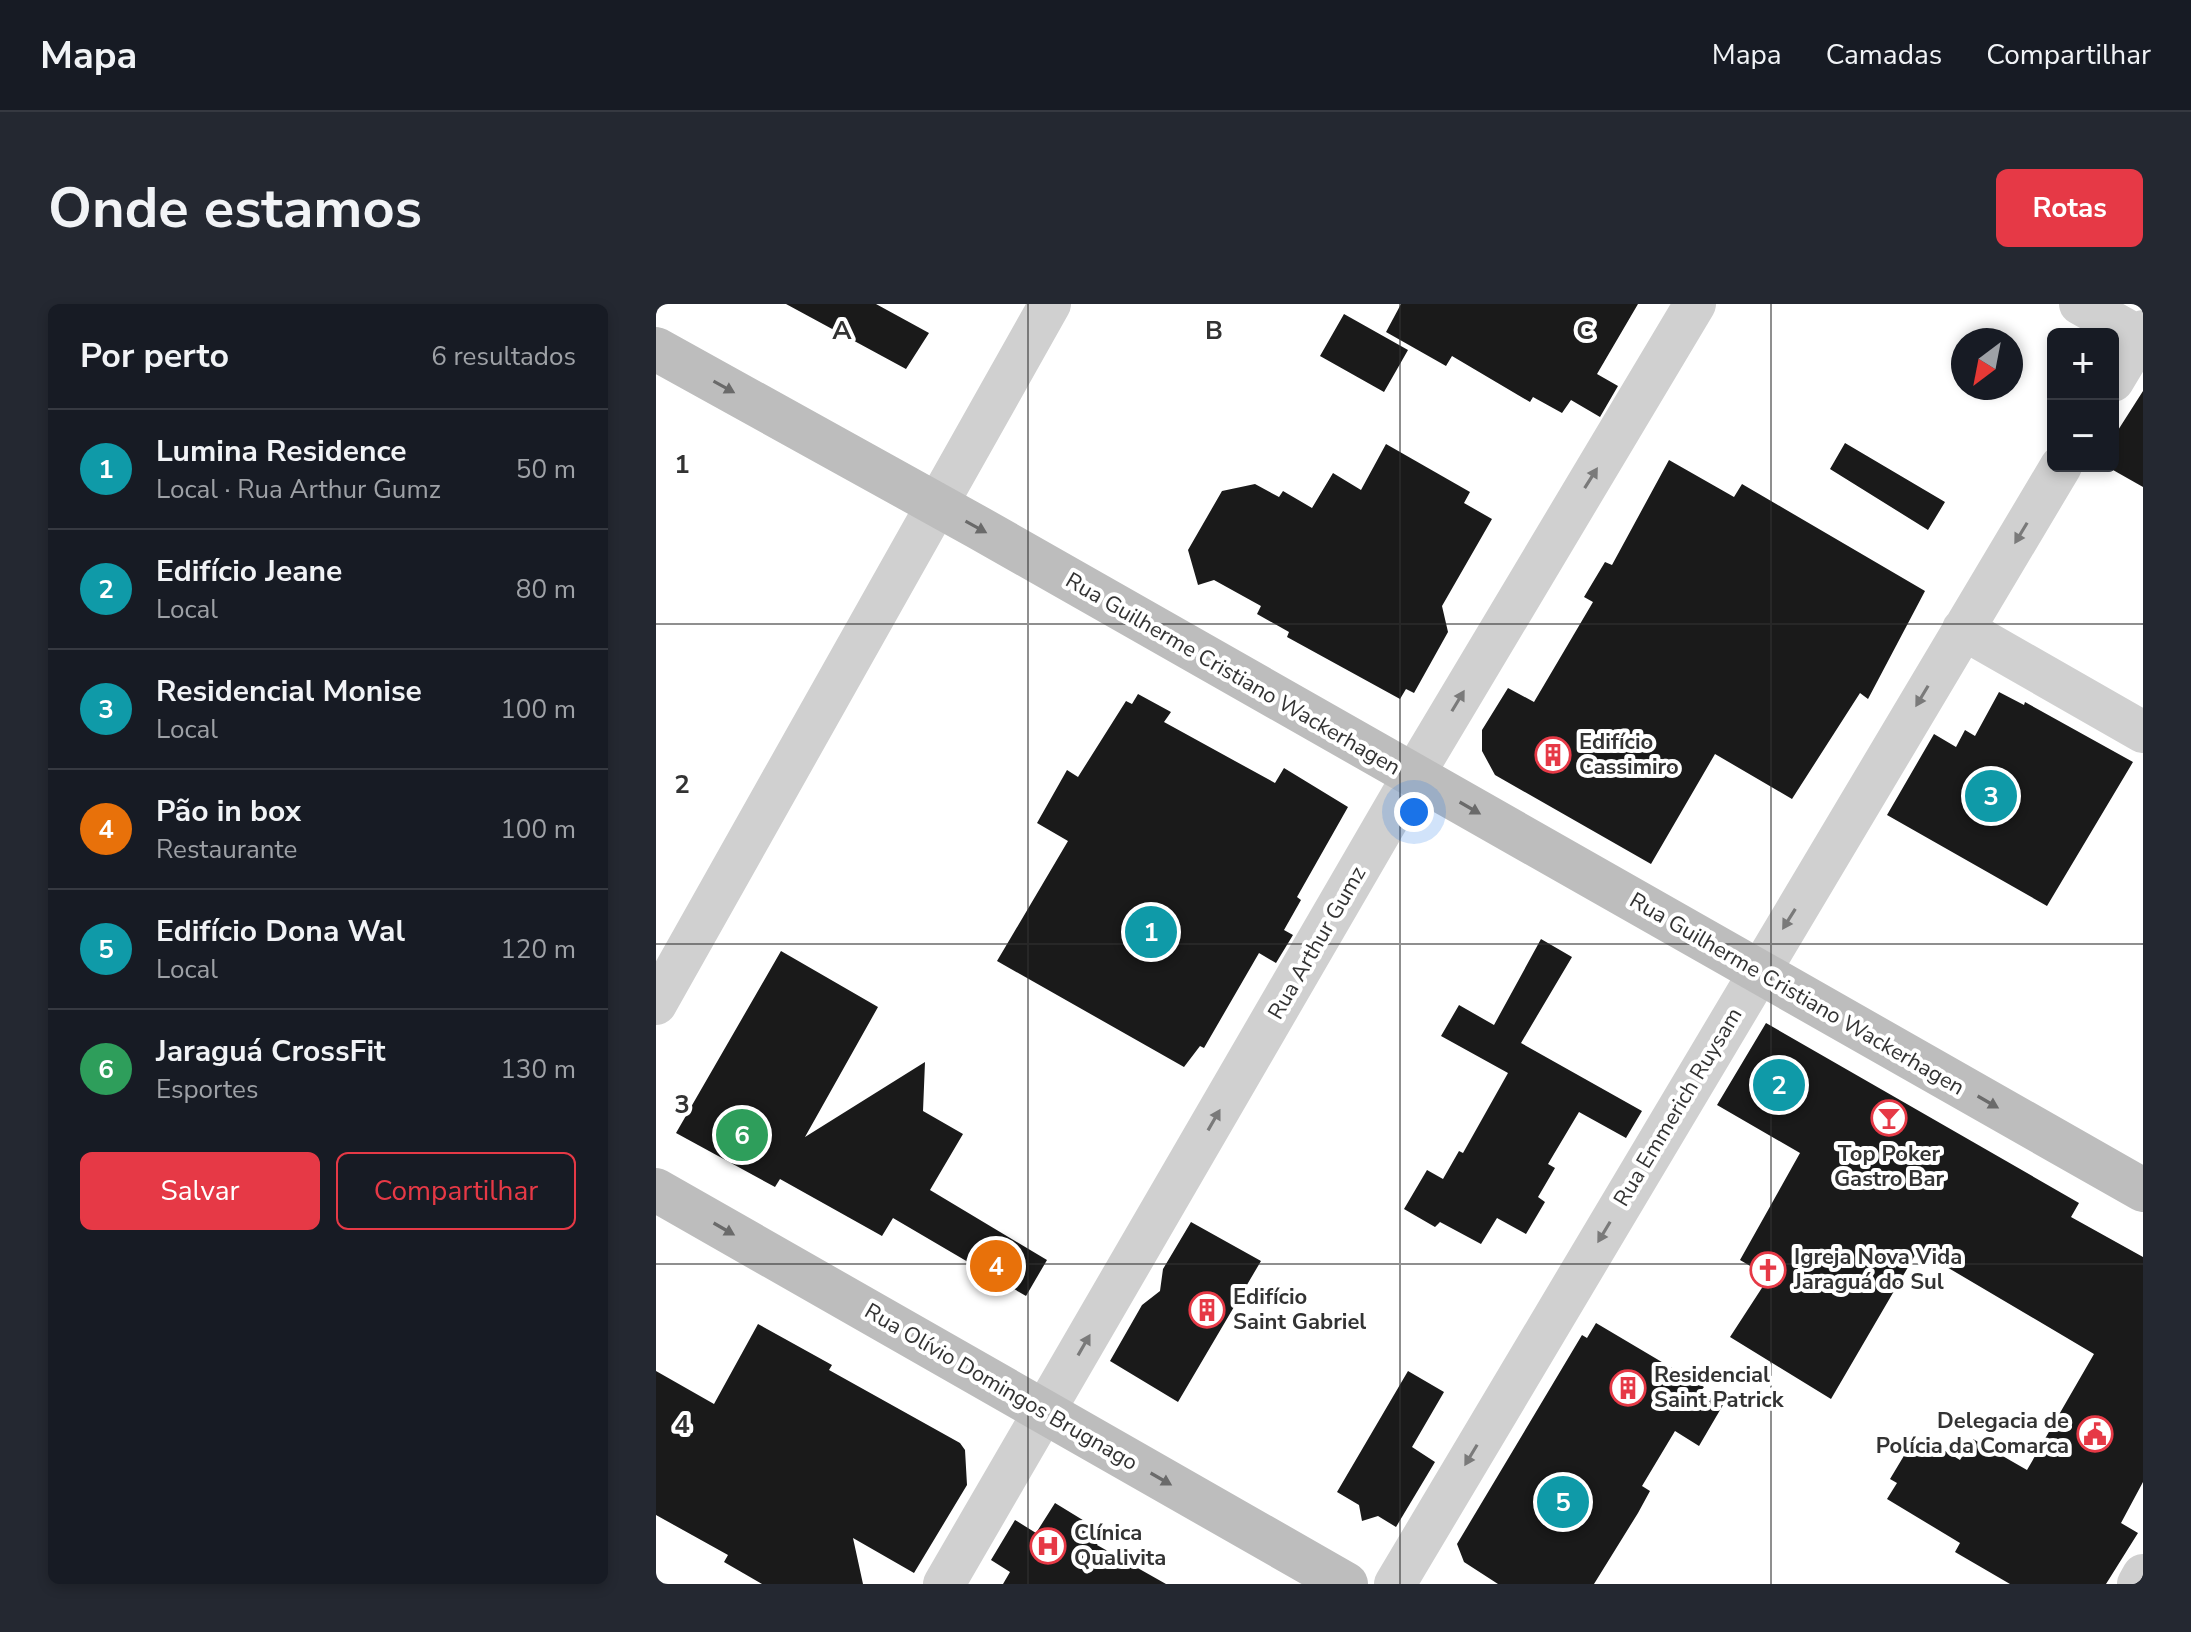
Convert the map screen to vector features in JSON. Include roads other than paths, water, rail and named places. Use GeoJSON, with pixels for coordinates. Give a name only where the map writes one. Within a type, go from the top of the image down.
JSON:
{"type":"FeatureCollection","features":[{"type":"Feature","properties":{"kind":"street"},"geometry":{"type":"LineString","coordinates":[[656,1004],[1050,304]]}},
{"type":"Feature","properties":{"kind":"street","name":"Rua Arthur Gumz"},"geometry":{"type":"LineString","coordinates":[[944,1584],[1413,776],[1695,304]]}},
{"type":"Feature","properties":{"kind":"street"},"geometry":{"type":"LineString","coordinates":[[2080,304],[2142,336],[2119,372]]}},
{"type":"Feature","properties":{"kind":"street","name":"Rua Guilherme Cristiano Wackerhagen"},"geometry":{"type":"LineString","coordinates":[[656,349],[2143,1190]]}},
{"type":"Feature","properties":{"kind":"street","name":"Rua Emmerich Ruysam"},"geometry":{"type":"LineString","coordinates":[[1395,1584],[2057,472]]}},
{"type":"Feature","properties":{"kind":"street"},"geometry":{"type":"LineString","coordinates":[[1963,629],[2143,732]]}},
{"type":"Feature","properties":{"kind":"street","name":"Rua Olívio Domingos Brugnago"},"geometry":{"type":"LineString","coordinates":[[656,1190],[1346,1584]]}},
{"type":"Feature","properties":{"kind":"street"},"geometry":{"type":"LineString","coordinates":[[2138,1584],[2143,1575]]}},
{"type":"Feature","properties":{"kind":"place","name":"Edifício Cassimiro"},"geometry":{"type":"Point","coordinates":[1553,755]}},
{"type":"Feature","properties":{"kind":"place","name":"Residencial Monise"},"geometry":{"type":"Point","coordinates":[1991,796]}},
{"type":"Feature","properties":{"kind":"place","name":"Lumina Residence"},"geometry":{"type":"Point","coordinates":[1151,932]}},
{"type":"Feature","properties":{"kind":"place","name":"Edifício Jeane"},"geometry":{"type":"Point","coordinates":[1779,1085]}},
{"type":"Feature","properties":{"kind":"place","name":"Top Poker Gastro Bar"},"geometry":{"type":"Point","coordinates":[1889,1118]}},
{"type":"Feature","properties":{"kind":"place","name":"Jaraguá CrossFit"},"geometry":{"type":"Point","coordinates":[742,1135]}},
{"type":"Feature","properties":{"kind":"place","name":"Pão in box"},"geometry":{"type":"Point","coordinates":[996,1266]}},
{"type":"Feature","properties":{"kind":"place","name":"Igreja Nova Vida Jaraguá do Sul"},"geometry":{"type":"Point","coordinates":[1768,1270]}},
{"type":"Feature","properties":{"kind":"place","name":"Edifício Saint Gabriel"},"geometry":{"type":"Point","coordinates":[1207,1310]}},
{"type":"Feature","properties":{"kind":"place","name":"Residencial Saint Patrick"},"geometry":{"type":"Point","coordinates":[1628,1388]}},
{"type":"Feature","properties":{"kind":"place","name":"Delegacia de Polícia da Comarca"},"geometry":{"type":"Point","coordinates":[2095,1434]}},
{"type":"Feature","properties":{"kind":"place","name":"Edifício Dona Wal"},"geometry":{"type":"Point","coordinates":[1563,1502]}},
{"type":"Feature","properties":{"kind":"place","name":"Clínica Qualivita"},"geometry":{"type":"Point","coordinates":[1048,1546]}}]}
